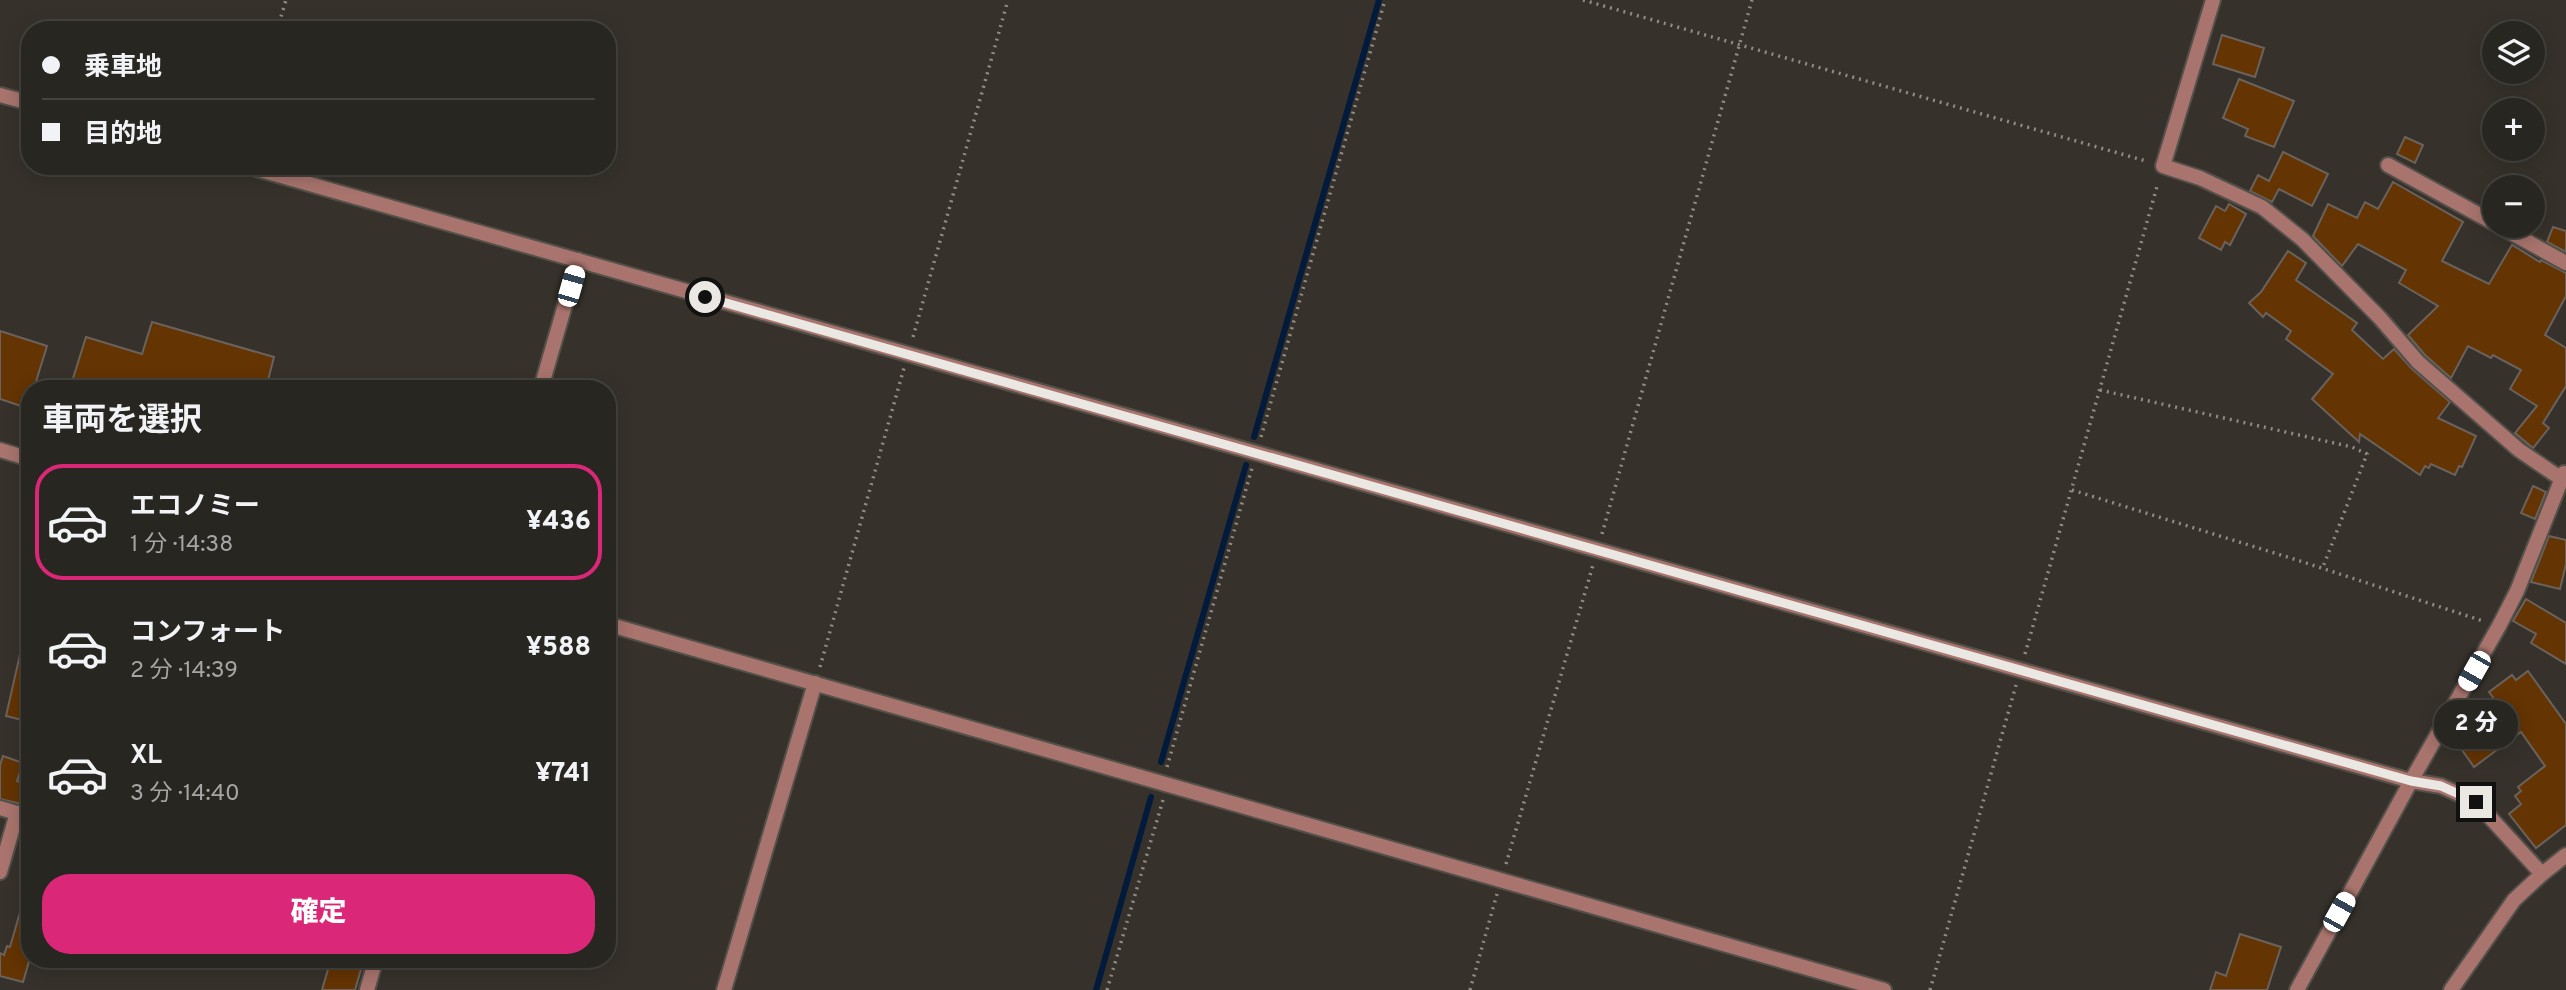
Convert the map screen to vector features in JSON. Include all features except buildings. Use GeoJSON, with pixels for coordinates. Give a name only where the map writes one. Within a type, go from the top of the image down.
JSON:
{"type":"FeatureCollection","features":[{"type":"Feature","properties":{"kind":"street"},"geometry":{"type":"LineString","coordinates":[[2213,0],[2163,166],[2200,178],[2262,207],[2302,239],[2380,318],[2418,362],[2519,450],[2564,476],[2499,626],[2297,990]]}},
{"type":"Feature","properties":{"kind":"street"},"geometry":{"type":"LineString","coordinates":[[0,95],[21,101]]}},
{"type":"Feature","properties":{"kind":"street"},"geometry":{"type":"LineString","coordinates":[[2388,165],[2482,216]]}},
{"type":"Feature","properties":{"kind":"street"},"geometry":{"type":"LineString","coordinates":[[278,175],[2020,671],[2411,781],[2441,786],[2476,802],[2542,874]]}},
{"type":"Feature","properties":{"kind":"street"},"geometry":{"type":"LineString","coordinates":[[2521,238],[2566,263]]}},
{"type":"Feature","properties":{"kind":"street"},"geometry":{"type":"LineString","coordinates":[[543,380],[578,260]]}},
{"type":"Feature","properties":{"kind":"street"},"geometry":{"type":"LineString","coordinates":[[0,450],[21,456]]}},
{"type":"Feature","properties":{"kind":"street"},"geometry":{"type":"LineString","coordinates":[[616,627],[1884,990]]}},
{"type":"Feature","properties":{"kind":"street"},"geometry":{"type":"LineString","coordinates":[[724,990],[815,683]]}},
{"type":"Feature","properties":{"kind":"street"},"geometry":{"type":"LineString","coordinates":[[0,808],[21,814]]}},
{"type":"Feature","properties":{"kind":"street"},"geometry":{"type":"LineString","coordinates":[[0,872],[21,820]]}},
{"type":"Feature","properties":{"kind":"street"},"geometry":{"type":"LineString","coordinates":[[2451,990],[2514,900],[2566,855]]}},
{"type":"Feature","properties":{"kind":"street"},"geometry":{"type":"LineString","coordinates":[[367,990],[373,968]]}},
{"type":"Feature","properties":{"kind":"path"},"geometry":{"type":"LineString","coordinates":[[280,21],[286,0]]}},
{"type":"Feature","properties":{"kind":"path"},"geometry":{"type":"LineString","coordinates":[[1107,990],[1385,0]]}},
{"type":"Feature","properties":{"kind":"path"},"geometry":{"type":"LineString","coordinates":[[1583,0],[2163,166],[1930,990]]}},
{"type":"Feature","properties":{"kind":"path"},"geometry":{"type":"LineString","coordinates":[[1470,990],[1752,0]]}},
{"type":"Feature","properties":{"kind":"path"},"geometry":{"type":"LineString","coordinates":[[2100,390],[2352,447],[2367,454],[2323,568]]}},
{"type":"Feature","properties":{"kind":"path"},"geometry":{"type":"LineString","coordinates":[[2072,490],[2499,626]]}},
{"type":"Feature","properties":{"kind":"waterway"},"geometry":{"type":"LineString","coordinates":[[1254,437],[1379,0]]}},
{"type":"Feature","properties":{"kind":"waterway"},"geometry":{"type":"LineString","coordinates":[[1161,762],[1246,465]]}},
{"type":"Feature","properties":{"kind":"waterway"},"geometry":{"type":"LineString","coordinates":[[1096,990],[1151,797]]}},
{"type":"Feature","properties":{"kind":"route"},"geometry":{"type":"LineString","coordinates":[[705,297],[2411,781],[2441,786],[2476,802]]}}]}
